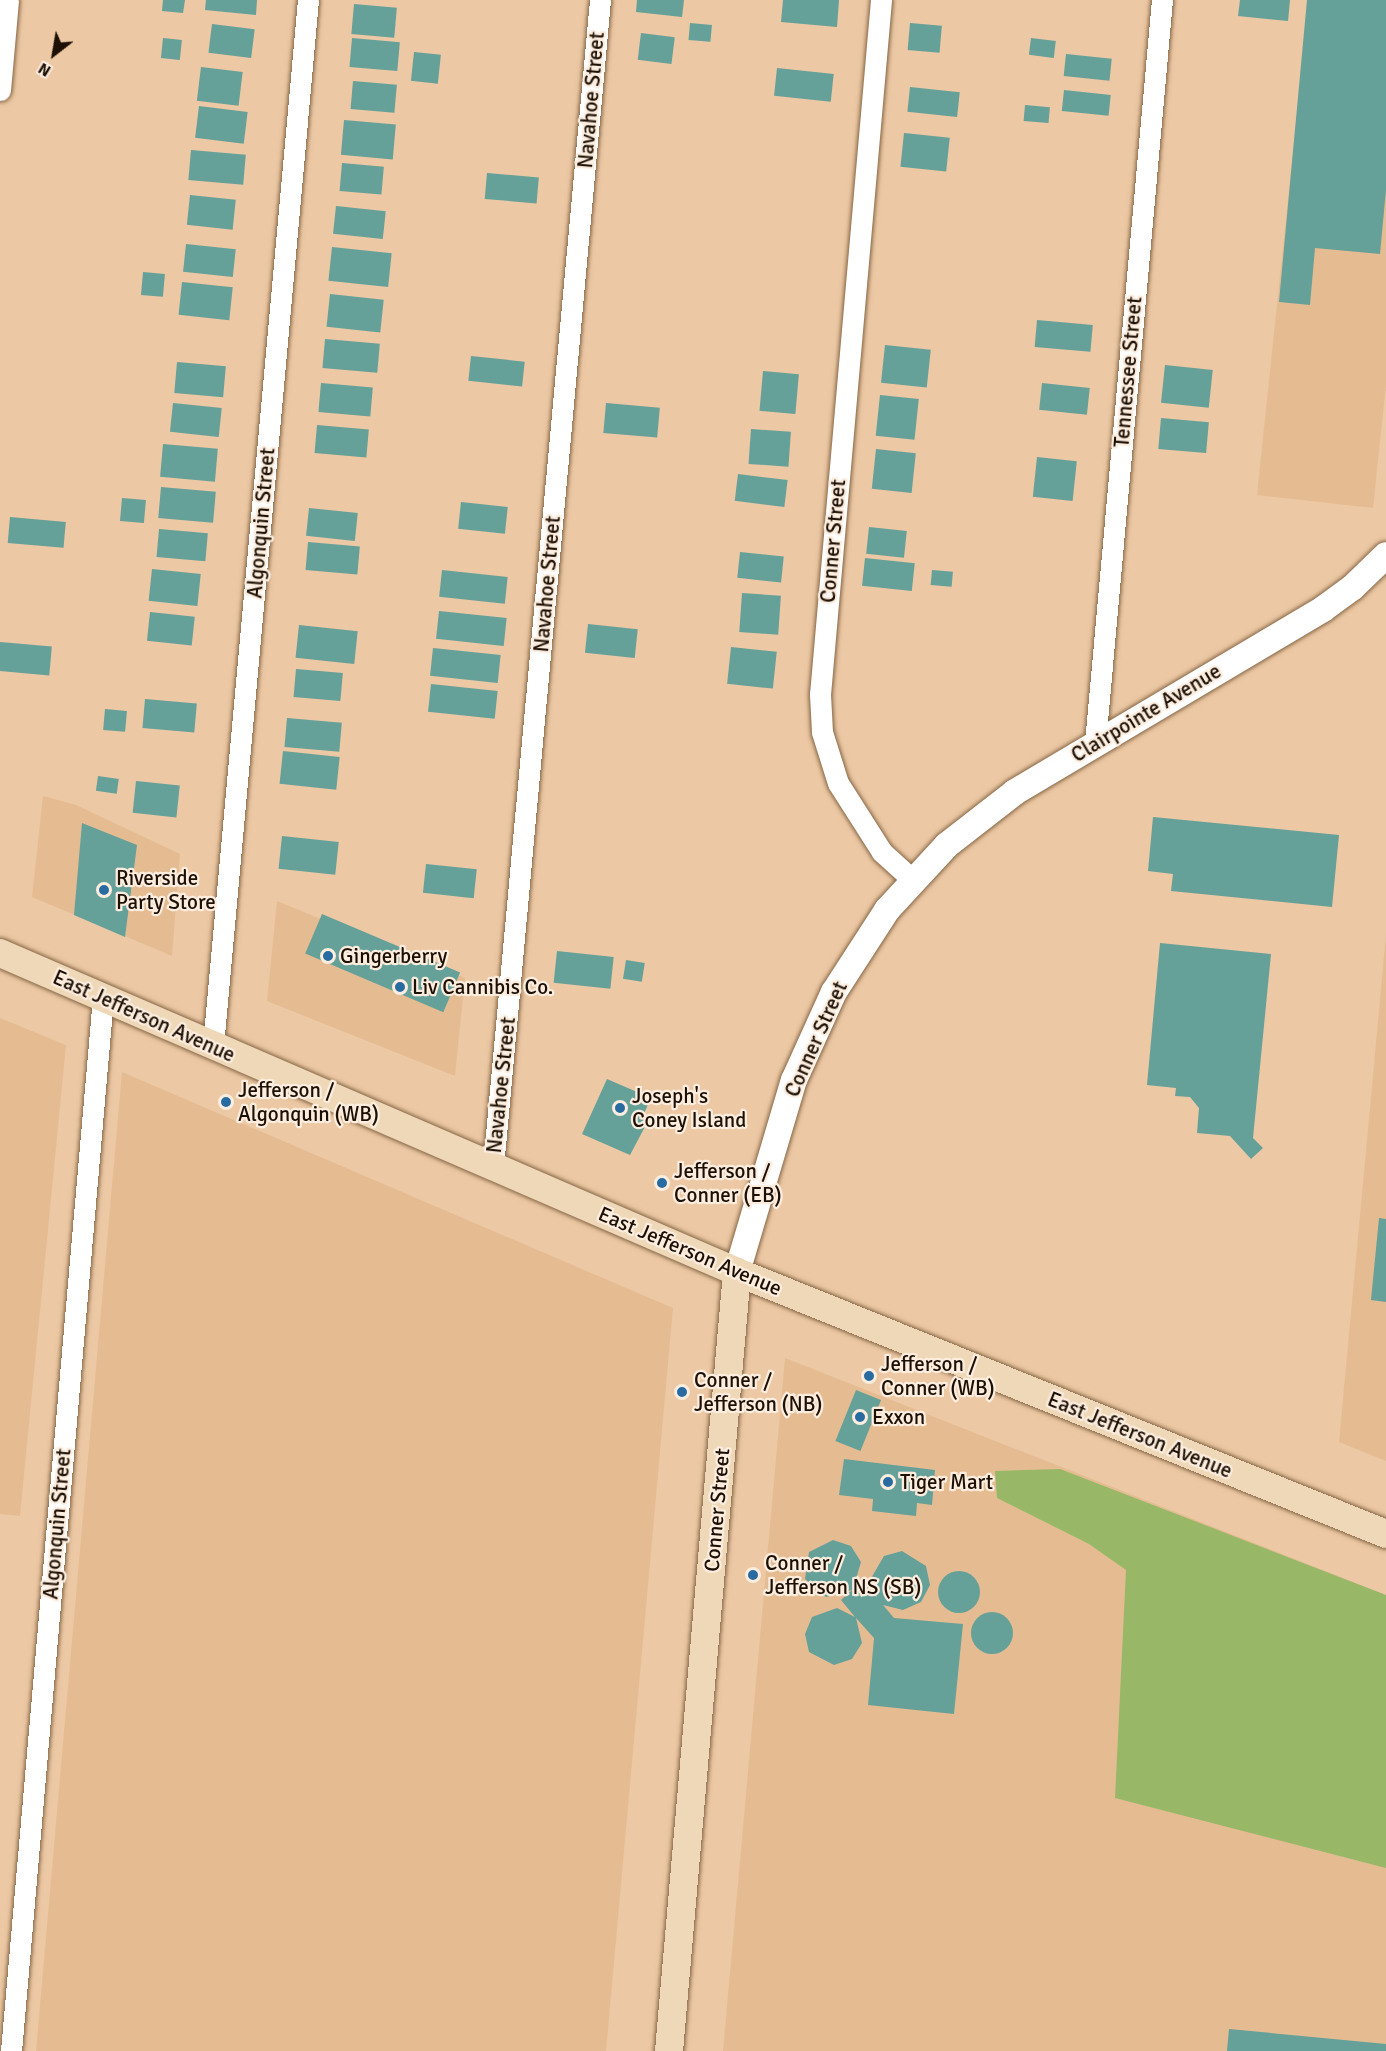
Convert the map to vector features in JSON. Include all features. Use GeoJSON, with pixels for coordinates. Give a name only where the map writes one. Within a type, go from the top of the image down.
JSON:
{"type":"FeatureCollection","features":[{"type":"Feature","properties":{"kind":"main road","name":"East Jefferson Avenue"},"geometry":{"type":"LineString","coordinates":[[0,953],[737,1272],[1386,1534]]}},
{"type":"Feature","properties":{"kind":"main road","name":"Conner Street"},"geometry":{"type":"LineString","coordinates":[[669,2051],[737,1272]]}},
{"type":"Feature","properties":{"kind":"street"},"geometry":{"type":"LineString","coordinates":[[0,90],[8,0]]}},
{"type":"Feature","properties":{"kind":"street","name":"Algonquin Street"},"geometry":{"type":"LineString","coordinates":[[213,1046],[308,0]]}},
{"type":"Feature","properties":{"kind":"street","name":"Navahoe Street"},"geometry":{"type":"LineString","coordinates":[[493,1167],[600,0]]}},
{"type":"Feature","properties":{"kind":"street","name":"Conner Street"},"geometry":{"type":"LineString","coordinates":[[737,1272],[794,1080],[834,992],[887,910],[914,881],[882,852],[838,783],[822,732],[820,694],[881,0]]}},
{"type":"Feature","properties":{"kind":"street","name":"Tennessee Street"},"geometry":{"type":"LineString","coordinates":[[1095,743],[1162,0]]}},
{"type":"Feature","properties":{"kind":"street","name":"Clairpointe Avenue"},"geometry":{"type":"LineString","coordinates":[[914,881],[947,845],[1015,792],[1323,609],[1353,588],[1386,555]]}},
{"type":"Feature","properties":{"kind":"street","name":"Algonquin Street"},"geometry":{"type":"LineString","coordinates":[[11,2051],[103,998]]}},
{"type":"Feature","properties":{"kind":"shaded area"},"geometry":{"type":"Polygon","coordinates":[[[1309,0],[1386,0],[1386,385],[1373,508],[1257,495],[1309,0]]]}},
{"type":"Feature","properties":{"kind":"shaded area"},"geometry":{"type":"Polygon","coordinates":[[[43,796],[76,805],[180,854],[172,956],[32,897],[43,796]]]}},
{"type":"Feature","properties":{"kind":"shaded area"},"geometry":{"type":"Polygon","coordinates":[[[277,901],[465,978],[455,1076],[267,1001],[277,901]]]}},
{"type":"Feature","properties":{"kind":"shaded area"},"geometry":{"type":"Polygon","coordinates":[[[1386,935],[1386,1461],[1339,1442],[1386,935]]]}},
{"type":"Feature","properties":{"kind":"shaded area"},"geometry":{"type":"Polygon","coordinates":[[[0,1018],[66,1045],[20,1516],[0,1514],[0,1018]]]}},
{"type":"Feature","properties":{"kind":"shaded area"},"geometry":{"type":"Polygon","coordinates":[[[122,1072],[673,1308],[606,2051],[36,2051],[122,1072]]]}},
{"type":"Feature","properties":{"kind":"shaded area"},"geometry":{"type":"Polygon","coordinates":[[[785,1358],[1386,1595],[1386,2051],[723,2051],[785,1358]]]}},
{"type":"Feature","properties":{"kind":"green space"},"geometry":{"type":"Polygon","coordinates":[[[1060,1469],[1386,1595],[1386,1868],[1115,1798],[1126,1570],[1089,1544],[997,1498],[995,1471],[1060,1469]]]}},
{"type":"Feature","properties":{"kind":"building"},"geometry":{"type":"Polygon","coordinates":[[[163,0],[185,0],[183,13],[162,11],[163,0]]]}},
{"type":"Feature","properties":{"kind":"building"},"geometry":{"type":"Polygon","coordinates":[[[206,0],[257,0],[256,15],[205,10],[206,0]]]}},
{"type":"Feature","properties":{"kind":"building"},"geometry":{"type":"Polygon","coordinates":[[[637,0],[684,0],[682,17],[636,12],[637,0]]]}},
{"type":"Feature","properties":{"kind":"building"},"geometry":{"type":"Polygon","coordinates":[[[783,0],[839,0],[837,27],[781,22],[783,0]]]}},
{"type":"Feature","properties":{"kind":"building"},"geometry":{"type":"Polygon","coordinates":[[[1240,0],[1290,0],[1288,21],[1238,16],[1240,0]]]}},
{"type":"Feature","properties":{"kind":"building"},"geometry":{"type":"Polygon","coordinates":[[[1307,0],[1386,0],[1386,190],[1380,254],[1315,248],[1310,305],[1279,302],[1307,0]]]}},
{"type":"Feature","properties":{"kind":"building"},"geometry":{"type":"Polygon","coordinates":[[[354,4],[397,8],[394,38],[351,34],[354,4]]]}},
{"type":"Feature","properties":{"kind":"building"},"geometry":{"type":"Polygon","coordinates":[[[690,23],[712,25],[710,42],[689,40],[690,23]]]}},
{"type":"Feature","properties":{"kind":"building"},"geometry":{"type":"Polygon","coordinates":[[[910,23],[942,26],[940,53],[908,50],[910,23]]]}},
{"type":"Feature","properties":{"kind":"building"},"geometry":{"type":"Polygon","coordinates":[[[212,24],[255,29],[251,58],[208,53],[212,24]]]}},
{"type":"Feature","properties":{"kind":"building"},"geometry":{"type":"Polygon","coordinates":[[[641,33],[675,37],[671,64],[638,60],[641,33]]]}},
{"type":"Feature","properties":{"kind":"building"},"geometry":{"type":"Polygon","coordinates":[[[163,38],[182,40],[180,60],[161,58],[163,38]]]}},
{"type":"Feature","properties":{"kind":"building"},"geometry":{"type":"Polygon","coordinates":[[[352,38],[400,42],[397,71],[349,67],[352,38]]]}},
{"type":"Feature","properties":{"kind":"building"},"geometry":{"type":"Polygon","coordinates":[[[1031,38],[1056,41],[1054,58],[1029,55],[1031,38]]]}},
{"type":"Feature","properties":{"kind":"building"},"geometry":{"type":"Polygon","coordinates":[[[414,52],[441,55],[438,84],[411,81],[414,52]]]}},
{"type":"Feature","properties":{"kind":"building"},"geometry":{"type":"Polygon","coordinates":[[[1066,54],[1112,59],[1109,81],[1064,76],[1066,54]]]}},
{"type":"Feature","properties":{"kind":"building"},"geometry":{"type":"Polygon","coordinates":[[[201,67],[243,72],[239,106],[197,101],[201,67]]]}},
{"type":"Feature","properties":{"kind":"building"},"geometry":{"type":"Polygon","coordinates":[[[777,68],[834,74],[831,102],[774,96],[777,68]]]}},
{"type":"Feature","properties":{"kind":"building"},"geometry":{"type":"Polygon","coordinates":[[[353,81],[397,85],[394,113],[351,109],[353,81]]]}},
{"type":"Feature","properties":{"kind":"building"},"geometry":{"type":"Polygon","coordinates":[[[910,87],[960,92],[957,117],[907,112],[910,87]]]}},
{"type":"Feature","properties":{"kind":"building"},"geometry":{"type":"Polygon","coordinates":[[[1064,90],[1111,95],[1109,116],[1062,111],[1064,90]]]}},
{"type":"Feature","properties":{"kind":"building"},"geometry":{"type":"Polygon","coordinates":[[[1025,105],[1050,107],[1049,123],[1024,121],[1025,105]]]}},
{"type":"Feature","properties":{"kind":"building"},"geometry":{"type":"Polygon","coordinates":[[[199,106],[248,112],[244,144],[195,138],[199,106]]]}},
{"type":"Feature","properties":{"kind":"building"},"geometry":{"type":"Polygon","coordinates":[[[344,120],[396,125],[393,159],[341,155],[344,120]]]}},
{"type":"Feature","properties":{"kind":"building"},"geometry":{"type":"Polygon","coordinates":[[[904,133],[950,138],[946,172],[900,167],[904,133]]]}},
{"type":"Feature","properties":{"kind":"building"},"geometry":{"type":"Polygon","coordinates":[[[191,150],[246,155],[243,185],[188,180],[191,150]]]}},
{"type":"Feature","properties":{"kind":"building"},"geometry":{"type":"Polygon","coordinates":[[[342,163],[384,167],[381,195],[340,191],[342,163]]]}},
{"type":"Feature","properties":{"kind":"building"},"geometry":{"type":"Polygon","coordinates":[[[487,173],[539,178],[537,203],[485,199],[487,173]]]}},
{"type":"Feature","properties":{"kind":"building"},"geometry":{"type":"Polygon","coordinates":[[[190,195],[236,200],[233,230],[187,225],[190,195]]]}},
{"type":"Feature","properties":{"kind":"building"},"geometry":{"type":"Polygon","coordinates":[[[336,206],[386,211],[383,239],[333,234],[336,206]]]}},
{"type":"Feature","properties":{"kind":"building"},"geometry":{"type":"Polygon","coordinates":[[[186,244],[236,249],[233,277],[183,272],[186,244]]]}},
{"type":"Feature","properties":{"kind":"building"},"geometry":{"type":"Polygon","coordinates":[[[332,247],[392,253],[388,287],[328,281],[332,247]]]}},
{"type":"Feature","properties":{"kind":"building"},"geometry":{"type":"Polygon","coordinates":[[[143,272],[165,274],[163,297],[141,295],[143,272]]]}},
{"type":"Feature","properties":{"kind":"building"},"geometry":{"type":"Polygon","coordinates":[[[182,282],[233,287],[229,320],[179,315],[182,282]]]}},
{"type":"Feature","properties":{"kind":"building"},"geometry":{"type":"Polygon","coordinates":[[[330,294],[384,300],[380,332],[327,327],[330,294]]]}},
{"type":"Feature","properties":{"kind":"building"},"geometry":{"type":"Polygon","coordinates":[[[1037,320],[1093,325],[1090,352],[1035,347],[1037,320]]]}},
{"type":"Feature","properties":{"kind":"building"},"geometry":{"type":"Polygon","coordinates":[[[325,339],[380,344],[377,373],[322,368],[325,339]]]}},
{"type":"Feature","properties":{"kind":"building"},"geometry":{"type":"Polygon","coordinates":[[[885,345],[931,350],[927,388],[881,383],[885,345]]]}},
{"type":"Feature","properties":{"kind":"building"},"geometry":{"type":"Polygon","coordinates":[[[471,356],[525,362],[522,387],[468,381],[471,356]]]}},
{"type":"Feature","properties":{"kind":"building"},"geometry":{"type":"Polygon","coordinates":[[[177,362],[226,366],[223,397],[174,393],[177,362]]]}},
{"type":"Feature","properties":{"kind":"building"},"geometry":{"type":"Polygon","coordinates":[[[1165,365],[1213,370],[1209,408],[1161,403],[1165,365]]]}},
{"type":"Feature","properties":{"kind":"building"},"geometry":{"type":"Polygon","coordinates":[[[763,371],[799,374],[795,414],[760,411],[763,371]]]}},
{"type":"Feature","properties":{"kind":"building"},"geometry":{"type":"Polygon","coordinates":[[[321,383],[373,388],[370,416],[318,412],[321,383]]]}},
{"type":"Feature","properties":{"kind":"building"},"geometry":{"type":"Polygon","coordinates":[[[1042,383],[1090,388],[1087,415],[1039,410],[1042,383]]]}},
{"type":"Feature","properties":{"kind":"building"},"geometry":{"type":"Polygon","coordinates":[[[880,395],[919,399],[915,440],[876,436],[880,395]]]}},
{"type":"Feature","properties":{"kind":"building"},"geometry":{"type":"Polygon","coordinates":[[[173,403],[222,408],[219,437],[170,432],[173,403]]]}},
{"type":"Feature","properties":{"kind":"building"},"geometry":{"type":"Polygon","coordinates":[[[606,403],[660,408],[657,438],[603,433],[606,403]]]}},
{"type":"Feature","properties":{"kind":"building"},"geometry":{"type":"Polygon","coordinates":[[[1161,418],[1209,422],[1206,453],[1158,449],[1161,418]]]}},
{"type":"Feature","properties":{"kind":"building"},"geometry":{"type":"Polygon","coordinates":[[[317,425],[369,430],[366,457],[315,453],[317,425]]]}},
{"type":"Feature","properties":{"kind":"building"},"geometry":{"type":"Polygon","coordinates":[[[751,429],[791,432],[788,467],[749,464],[751,429]]]}},
{"type":"Feature","properties":{"kind":"building"},"geometry":{"type":"Polygon","coordinates":[[[163,444],[218,449],[215,482],[160,477],[163,444]]]}},
{"type":"Feature","properties":{"kind":"building"},"geometry":{"type":"Polygon","coordinates":[[[876,449],[916,453],[912,493],[872,489],[876,449]]]}},
{"type":"Feature","properties":{"kind":"building"},"geometry":{"type":"Polygon","coordinates":[[[1037,457],[1077,461],[1073,501],[1033,497],[1037,457]]]}},
{"type":"Feature","properties":{"kind":"building"},"geometry":{"type":"Polygon","coordinates":[[[738,474],[788,480],[784,507],[735,501],[738,474]]]}},
{"type":"Feature","properties":{"kind":"building"},"geometry":{"type":"Polygon","coordinates":[[[161,487],[216,492],[213,523],[158,518],[161,487]]]}},
{"type":"Feature","properties":{"kind":"building"},"geometry":{"type":"Polygon","coordinates":[[[122,498],[146,500],[144,523],[120,521],[122,498]]]}},
{"type":"Feature","properties":{"kind":"building"},"geometry":{"type":"Polygon","coordinates":[[[461,502],[508,507],[505,534],[458,529],[461,502]]]}},
{"type":"Feature","properties":{"kind":"building"},"geometry":{"type":"Polygon","coordinates":[[[309,508],[358,513],[355,541],[306,536],[309,508]]]}},
{"type":"Feature","properties":{"kind":"building"},"geometry":{"type":"Polygon","coordinates":[[[10,517],[66,522],[64,548],[8,543],[10,517]]]}},
{"type":"Feature","properties":{"kind":"building"},"geometry":{"type":"Polygon","coordinates":[[[869,527],[907,531],[904,558],[866,554],[869,527]]]}},
{"type":"Feature","properties":{"kind":"building"},"geometry":{"type":"Polygon","coordinates":[[[159,529],[208,533],[205,561],[157,557],[159,529]]]}},
{"type":"Feature","properties":{"kind":"building"},"geometry":{"type":"Polygon","coordinates":[[[308,542],[360,547],[357,574],[306,570],[308,542]]]}},
{"type":"Feature","properties":{"kind":"building"},"geometry":{"type":"Polygon","coordinates":[[[740,552],[784,557],[781,582],[737,578],[740,552]]]}},
{"type":"Feature","properties":{"kind":"building"},"geometry":{"type":"Polygon","coordinates":[[[865,558],[915,563],[912,591],[862,586],[865,558]]]}},
{"type":"Feature","properties":{"kind":"building"},"geometry":{"type":"Polygon","coordinates":[[[152,569],[201,574],[197,606],[149,601],[152,569]]]}},
{"type":"Feature","properties":{"kind":"building"},"geometry":{"type":"Polygon","coordinates":[[[442,570],[508,577],[505,604],[439,597],[442,570]]]}},
{"type":"Feature","properties":{"kind":"building"},"geometry":{"type":"Polygon","coordinates":[[[932,570],[953,572],[952,587],[931,585],[932,570]]]}},
{"type":"Feature","properties":{"kind":"building"},"geometry":{"type":"Polygon","coordinates":[[[742,593],[781,596],[778,635],[739,632],[742,593]]]}},
{"type":"Feature","properties":{"kind":"building"},"geometry":{"type":"Polygon","coordinates":[[[439,611],[507,618],[504,646],[436,639],[439,611]]]}},
{"type":"Feature","properties":{"kind":"building"},"geometry":{"type":"Polygon","coordinates":[[[150,612],[195,617],[192,646],[147,641],[150,612]]]}},
{"type":"Feature","properties":{"kind":"building"},"geometry":{"type":"Polygon","coordinates":[[[588,624],[638,629],[635,658],[585,653],[588,624]]]}},
{"type":"Feature","properties":{"kind":"building"},"geometry":{"type":"Polygon","coordinates":[[[299,625],[358,631],[354,664],[296,658],[299,625]]]}},
{"type":"Feature","properties":{"kind":"building"},"geometry":{"type":"Polygon","coordinates":[[[0,642],[52,647],[49,675],[0,671],[0,642]]]}},
{"type":"Feature","properties":{"kind":"building"},"geometry":{"type":"Polygon","coordinates":[[[731,647],[777,652],[773,689],[727,684],[731,647]]]}},
{"type":"Feature","properties":{"kind":"building"},"geometry":{"type":"Polygon","coordinates":[[[433,648],[501,655],[498,683],[430,676],[433,648]]]}},
{"type":"Feature","properties":{"kind":"building"},"geometry":{"type":"Polygon","coordinates":[[[296,669],[343,673],[340,701],[294,697],[296,669]]]}},
{"type":"Feature","properties":{"kind":"building"},"geometry":{"type":"Polygon","coordinates":[[[431,684],[498,691],[495,719],[428,712],[431,684]]]}},
{"type":"Feature","properties":{"kind":"building"},"geometry":{"type":"Polygon","coordinates":[[[145,699],[197,704],[194,732],[142,728],[145,699]]]}},
{"type":"Feature","properties":{"kind":"building"},"geometry":{"type":"Polygon","coordinates":[[[105,709],[127,711],[125,732],[103,730],[105,709]]]}},
{"type":"Feature","properties":{"kind":"building"},"geometry":{"type":"Polygon","coordinates":[[[287,718],[342,723],[339,752],[284,747],[287,718]]]}},
{"type":"Feature","properties":{"kind":"building"},"geometry":{"type":"Polygon","coordinates":[[[283,751],[340,757],[336,790],[280,784],[283,751]]]}},
{"type":"Feature","properties":{"kind":"building"},"geometry":{"type":"Polygon","coordinates":[[[98,776],[119,779],[117,794],[96,791],[98,776]]]}},
{"type":"Feature","properties":{"kind":"building"},"geometry":{"type":"Polygon","coordinates":[[[136,781],[180,786],[176,817],[133,813],[136,781]]]}},
{"type":"Feature","properties":{"kind":"building"},"geometry":{"type":"Polygon","coordinates":[[[1153,817],[1339,835],[1332,907],[1171,891],[1173,874],[1148,871],[1153,817]]]}},
{"type":"Feature","properties":{"kind":"building"},"geometry":{"type":"Polygon","coordinates":[[[82,823],[137,845],[125,937],[74,915],[82,823]]]}},
{"type":"Feature","properties":{"kind":"building"},"geometry":{"type":"Polygon","coordinates":[[[282,836],[339,842],[335,875],[279,869],[282,836]]]}},
{"type":"Feature","properties":{"kind":"building"},"geometry":{"type":"Polygon","coordinates":[[[426,864],[477,869],[474,898],[423,893],[426,864]]]}},
{"type":"Feature","properties":{"kind":"building"},"geometry":{"type":"Polygon","coordinates":[[[322,914],[460,973],[443,1012],[305,954],[322,914]]]}},
{"type":"Feature","properties":{"kind":"building"},"geometry":{"type":"Polygon","coordinates":[[[1160,943],[1271,954],[1253,1138],[1263,1148],[1251,1159],[1230,1136],[1197,1133],[1199,1108],[1190,1097],[1175,1096],[1176,1088],[1147,1085],[1160,943]]]}},
{"type":"Feature","properties":{"kind":"building"},"geometry":{"type":"Polygon","coordinates":[[[557,951],[614,957],[610,989],[554,983],[557,951]]]}},
{"type":"Feature","properties":{"kind":"building"},"geometry":{"type":"Polygon","coordinates":[[[626,960],[645,963],[642,982],[623,979],[626,960]]]}},
{"type":"Feature","properties":{"kind":"building","name":"Joseph's Coney Island"},"geometry":{"type":"Polygon","coordinates":[[[607,1079],[651,1098],[642,1118],[648,1121],[630,1155],[582,1134],[607,1079]]]}},
{"type":"Feature","properties":{"kind":"building"},"geometry":{"type":"Polygon","coordinates":[[[1379,1218],[1386,1219],[1386,1302],[1371,1300],[1379,1218]]]}},
{"type":"Feature","properties":{"kind":"building"},"geometry":{"type":"Polygon","coordinates":[[[856,1390],[881,1400],[860,1451],[835,1441],[856,1390]]]}},
{"type":"Feature","properties":{"kind":"building","name":"Tiger Mart"},"geometry":{"type":"Polygon","coordinates":[[[844,1459],[935,1470],[932,1505],[917,1503],[916,1516],[872,1511],[873,1499],[839,1495],[844,1459]]]}},
{"type":"Feature","properties":{"kind":"building"},"geometry":{"type":"Polygon","coordinates":[[[833,1540],[851,1546],[861,1562],[853,1589],[863,1581],[877,1598],[870,1580],[884,1556],[902,1551],[926,1566],[930,1585],[921,1602],[903,1610],[883,1605],[894,1618],[963,1624],[954,1714],[868,1705],[874,1638],[856,1618],[862,1643],[852,1659],[834,1665],[809,1652],[805,1634],[812,1617],[837,1608],[855,1617],[841,1600],[852,1590],[826,1597],[805,1579],[809,1552],[833,1540]]]}},
{"type":"Feature","properties":{"kind":"building"},"geometry":{"type":"Polygon","coordinates":[[[959,1571],[967,1572],[974,1577],[979,1584],[979,1600],[974,1607],[967,1612],[959,1613],[951,1612],[944,1607],[939,1600],[938,1592],[939,1584],[944,1577],[951,1572],[959,1571]]]}},
{"type":"Feature","properties":{"kind":"building"},"geometry":{"type":"Polygon","coordinates":[[[992,1612],[1007,1618],[1013,1633],[1007,1648],[992,1654],[977,1648],[971,1633],[977,1618],[992,1612]]]}},
{"type":"Feature","properties":{"kind":"building"},"geometry":{"type":"Polygon","coordinates":[[[1229,2029],[1386,2044],[1386,2051],[1227,2051],[1229,2029]]]}},
{"type":"Feature","properties":{"kind":"place","name":"Riverside Party Store"},"geometry":{"type":"Point","coordinates":[104,890]}},
{"type":"Feature","properties":{"kind":"place","name":"Gingerberry"},"geometry":{"type":"Point","coordinates":[328,956]}},
{"type":"Feature","properties":{"kind":"place","name":"Liv Cannibis Co."},"geometry":{"type":"Point","coordinates":[400,987]}},
{"type":"Feature","properties":{"kind":"place","name":"Jefferson / Algonquin (WB)"},"geometry":{"type":"Point","coordinates":[226,1102]}},
{"type":"Feature","properties":{"kind":"place","name":"Joseph's Coney Island"},"geometry":{"type":"Point","coordinates":[620,1108]}},
{"type":"Feature","properties":{"kind":"place","name":"Jefferson / Conner (EB)"},"geometry":{"type":"Point","coordinates":[662,1183]}},
{"type":"Feature","properties":{"kind":"place","name":"Jefferson / Conner (WB)"},"geometry":{"type":"Point","coordinates":[869,1376]}},
{"type":"Feature","properties":{"kind":"place","name":"Conner / Jefferson (NB)"},"geometry":{"type":"Point","coordinates":[682,1392]}},
{"type":"Feature","properties":{"kind":"place","name":"Exxon"},"geometry":{"type":"Point","coordinates":[860,1417]}},
{"type":"Feature","properties":{"kind":"place","name":"Tiger Mart"},"geometry":{"type":"Point","coordinates":[888,1482]}},
{"type":"Feature","properties":{"kind":"place","name":"Conner / Jefferson NS (SB)"},"geometry":{"type":"Point","coordinates":[753,1575]}}]}
